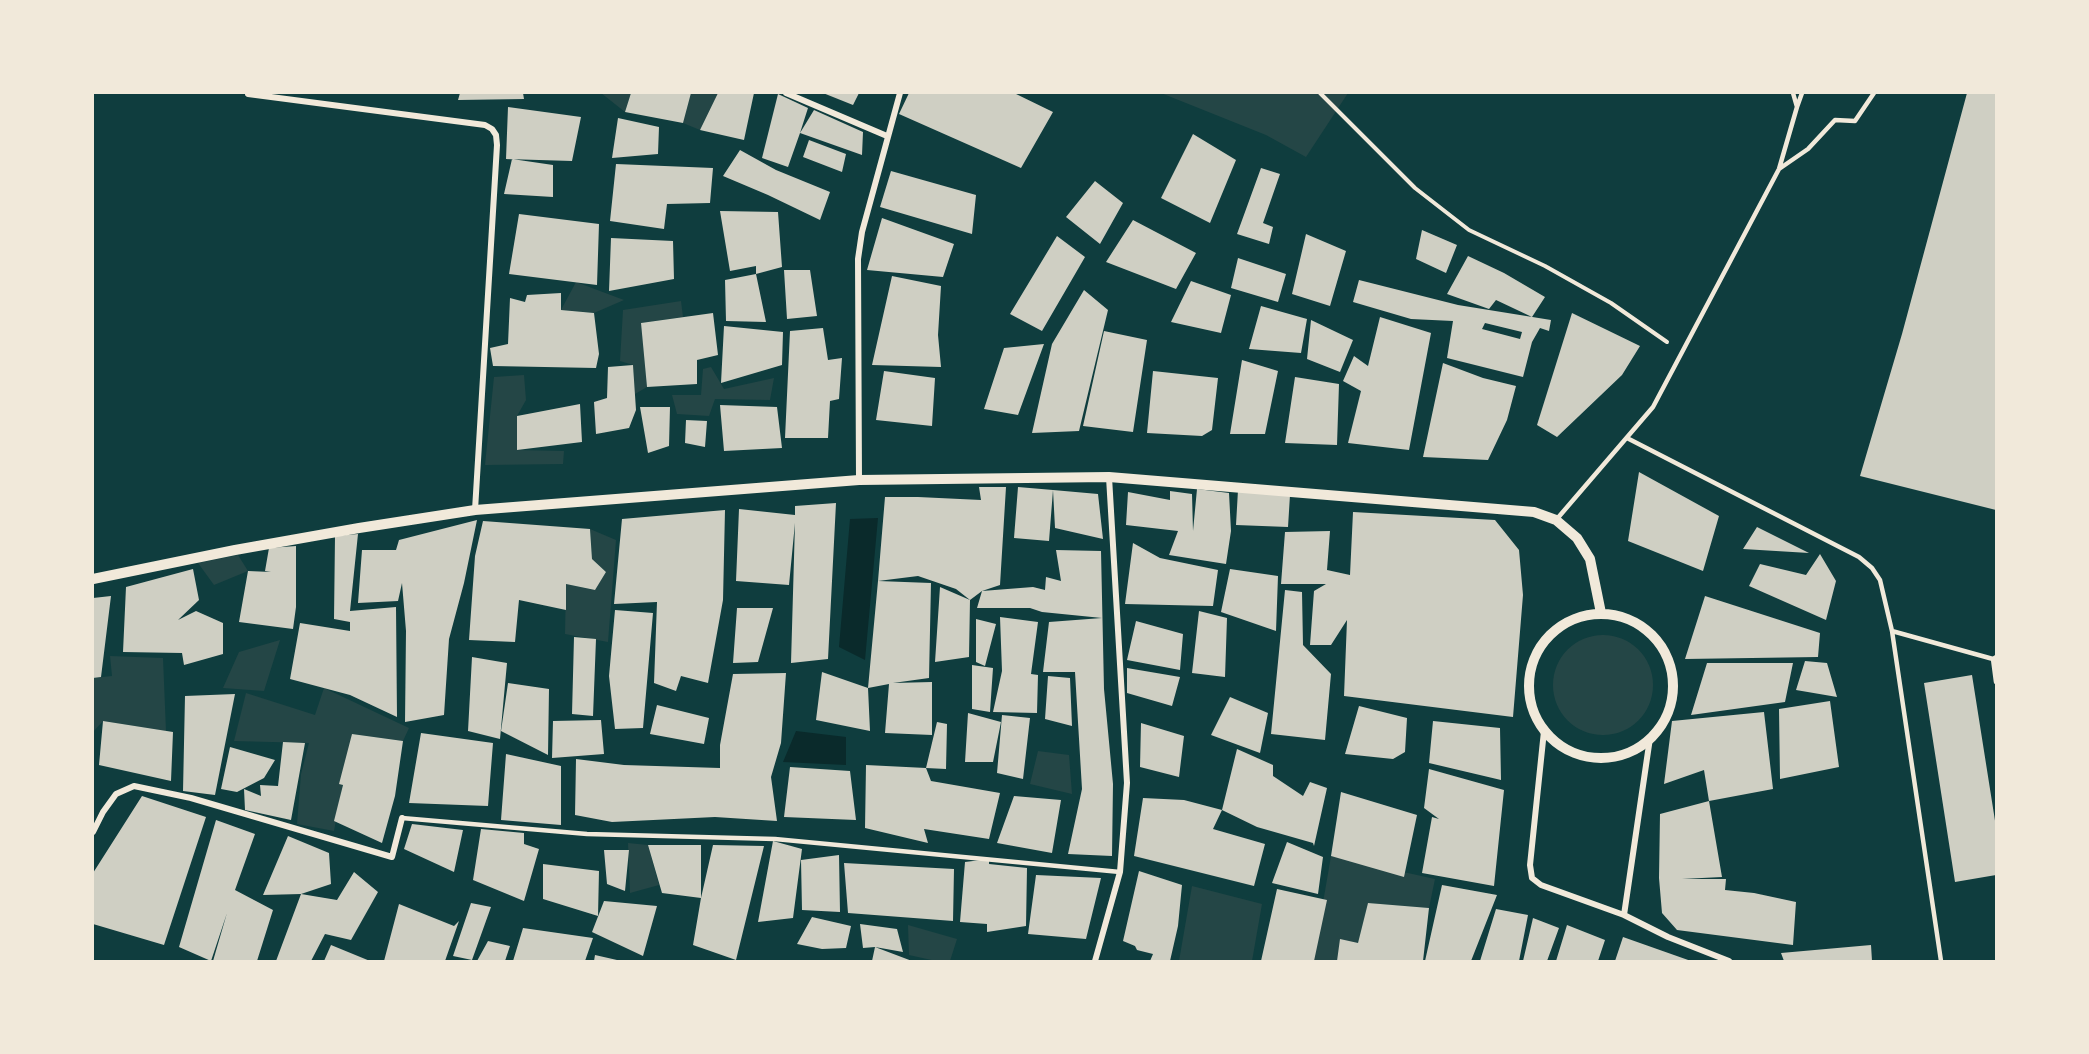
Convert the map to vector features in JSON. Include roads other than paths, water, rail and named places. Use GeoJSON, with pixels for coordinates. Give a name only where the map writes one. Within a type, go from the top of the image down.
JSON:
{"type":"FeatureCollection","features":[{"type":"Feature","properties":{"kind":"street"},"geometry":{"type":"LineString","coordinates":[[786,93],[887,136]]}},
{"type":"Feature","properties":{"kind":"street"},"geometry":{"type":"LineString","coordinates":[[859,480],[858,259],[862,232],[900,93]]}},
{"type":"Feature","properties":{"kind":"street"},"geometry":{"type":"LineString","coordinates":[[248,94],[485,125],[496,135],[475,510]]}},
{"type":"Feature","properties":{"kind":"street"},"geometry":{"type":"LineString","coordinates":[[93,579],[235,550],[475,510],[859,480],[1109,477],[1534,512],[1556,520],[1577,538],[1590,560],[1601,613]]}},
{"type":"Feature","properties":{"kind":"street"},"geometry":{"type":"LineString","coordinates":[[1095,961],[1120,872],[1127,783],[1109,477]]}},
{"type":"Feature","properties":{"kind":"street"},"geometry":{"type":"LineString","coordinates":[[1601,613],[1625,617],[1646,630],[1662,648],[1672,671],[1672,695],[1665,719],[1650,738],[1630,753],[1606,759],[1582,756],[1561,747],[1544,731],[1533,711],[1529,688],[1532,665],[1542,644],[1558,628],[1578,617],[1601,613]]}},
{"type":"Feature","properties":{"kind":"street"},"geometry":{"type":"LineString","coordinates":[[1544,731],[1530,865],[1532,878],[1541,885],[1624,915],[1668,937],[1729,961]]}},
{"type":"Feature","properties":{"kind":"street"},"geometry":{"type":"LineString","coordinates":[[1624,915],[1650,738]]}},
{"type":"Feature","properties":{"kind":"street"},"geometry":{"type":"LineString","coordinates":[[93,832],[103,812],[116,794],[134,786],[191,798],[392,857],[402,818]]}},
{"type":"Feature","properties":{"kind":"lane"},"geometry":{"type":"LineString","coordinates":[[1793,93],[1797,106]]}},
{"type":"Feature","properties":{"kind":"lane"},"geometry":{"type":"LineString","coordinates":[[1556,520],[1653,407],[1779,169],[1802,93]]}},
{"type":"Feature","properties":{"kind":"lane"},"geometry":{"type":"LineString","coordinates":[[1779,169],[1808,149],[1835,120],[1855,121],[1874,93]]}},
{"type":"Feature","properties":{"kind":"lane"},"geometry":{"type":"LineString","coordinates":[[1626,438],[1859,557],[1872,568],[1880,580],[1892,632],[1941,961]]}},
{"type":"Feature","properties":{"kind":"lane"},"geometry":{"type":"LineString","coordinates":[[1892,632],[1994,658],[1996,682]]}},
{"type":"Feature","properties":{"kind":"lane"},"geometry":{"type":"LineString","coordinates":[[402,818],[587,834],[775,839],[1120,872]]}}]}
